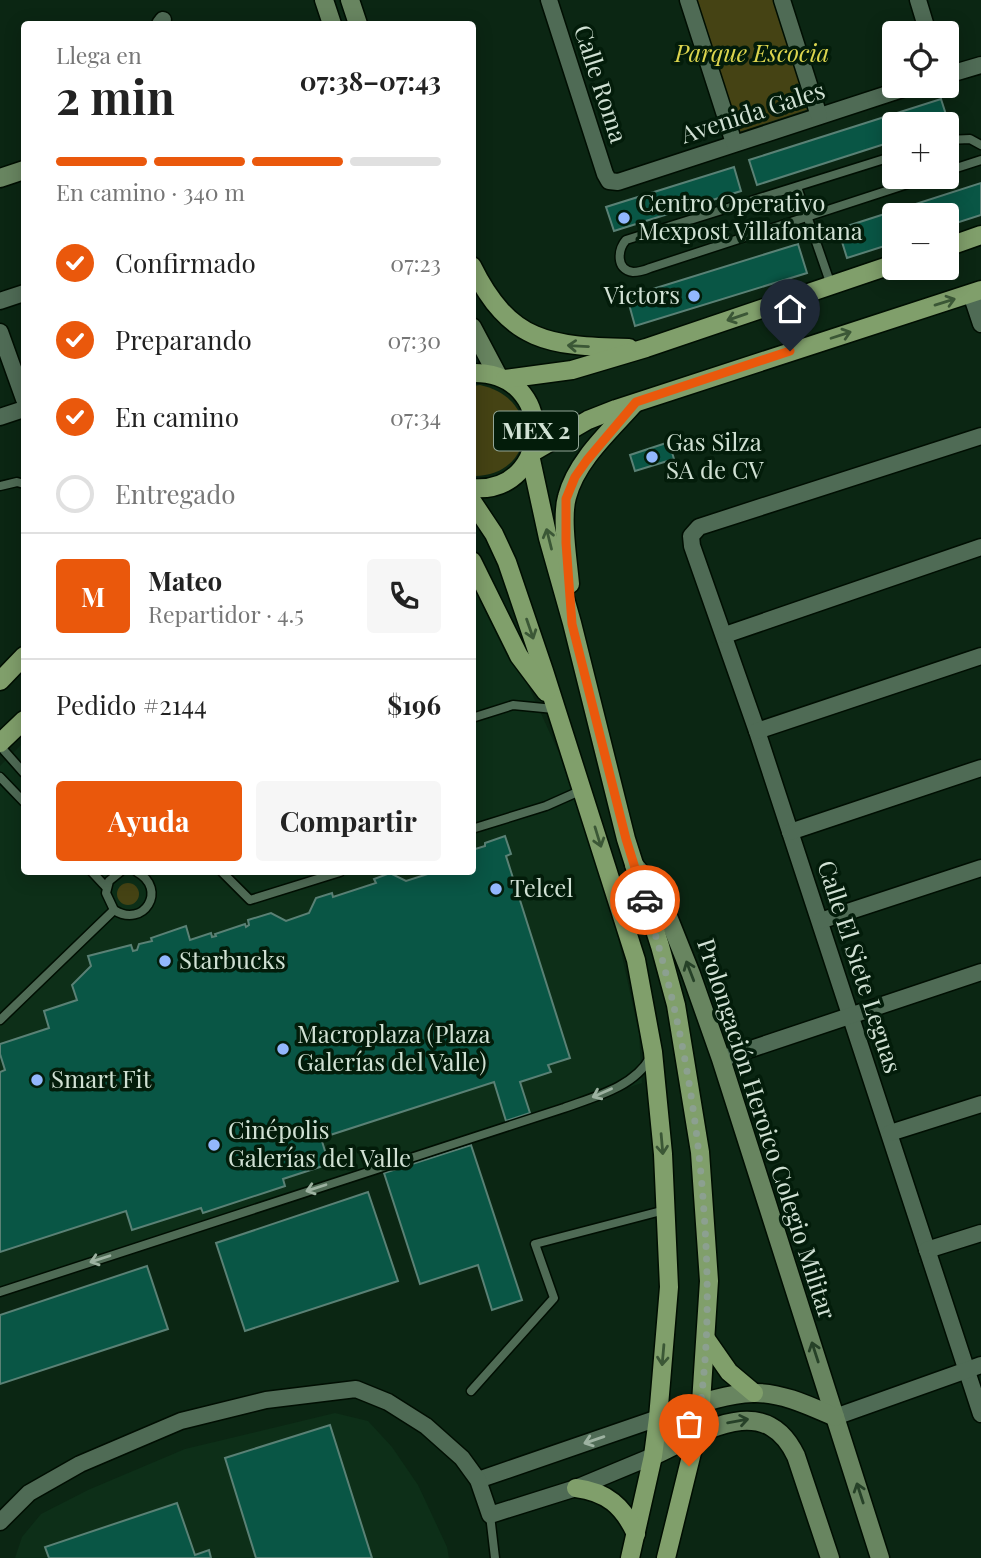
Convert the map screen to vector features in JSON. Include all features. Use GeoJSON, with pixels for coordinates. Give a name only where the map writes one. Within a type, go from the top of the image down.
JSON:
{"type":"FeatureCollection","features":[{"type":"Feature","properties":{"kind":"main road"},"geometry":{"type":"LineString","coordinates":[[324,0],[331,21]]}},
{"type":"Feature","properties":{"kind":"main road"},"geometry":{"type":"LineString","coordinates":[[350,0],[357,21]]}},
{"type":"Feature","properties":{"kind":"main road"},"geometry":{"type":"LineString","coordinates":[[0,178],[21,171]]}},
{"type":"Feature","properties":{"kind":"main road"},"geometry":{"type":"LineString","coordinates":[[959,243],[981,235]]}},
{"type":"Feature","properties":{"kind":"main road","name":"MEX 2"},"geometry":{"type":"LineString","coordinates":[[476,374],[501,378],[572,370],[646,348],[882,268]]}},
{"type":"Feature","properties":{"kind":"main road"},"geometry":{"type":"LineString","coordinates":[[476,273],[507,317],[534,336],[564,345],[646,348]]}},
{"type":"Feature","properties":{"kind":"main road"},"geometry":{"type":"LineString","coordinates":[[572,624],[548,538],[531,453],[588,419],[976,292]]}},
{"type":"Feature","properties":{"kind":"main road"},"geometry":{"type":"LineString","coordinates":[[476,334],[501,378]]}},
{"type":"Feature","properties":{"kind":"main road","name":"MEX 2"},"geometry":{"type":"LineString","coordinates":[[476,488],[495,486],[509,479],[522,469],[531,453],[536,431],[534,415],[518,388],[501,378]]}},
{"type":"Feature","properties":{"kind":"main road","name":"MEX 2"},"geometry":{"type":"LineString","coordinates":[[636,402],[575,477],[566,499],[566,543],[572,624],[626,839],[676,1005],[700,1153],[709,1281],[701,1404],[696,1436],[666,1558]]}},
{"type":"Feature","properties":{"kind":"main road"},"geometry":{"type":"LineString","coordinates":[[476,507],[494,534],[507,562],[583,790],[636,960],[653,1052],[666,1210],[669,1287],[653,1456],[630,1558]]}},
{"type":"Feature","properties":{"kind":"main road"},"geometry":{"type":"LineString","coordinates":[[476,569],[519,656],[555,706]]}},
{"type":"Feature","properties":{"kind":"main road"},"geometry":{"type":"LineString","coordinates":[[0,681],[21,659]]}},
{"type":"Feature","properties":{"kind":"main road"},"geometry":{"type":"LineString","coordinates":[[0,745],[21,723]]}},
{"type":"Feature","properties":{"kind":"main road"},"geometry":{"type":"LineString","coordinates":[[583,790],[600,790],[626,839]]}},
{"type":"Feature","properties":{"kind":"main road","name":"Prolongación Heroico Colegio Militar"},"geometry":{"type":"LineString","coordinates":[[634,864],[660,894],[721,1059],[880,1558]]}},
{"type":"Feature","properties":{"kind":"main road"},"geometry":{"type":"LineString","coordinates":[[706,1339],[729,1371],[754,1393]]}},
{"type":"Feature","properties":{"kind":"main road"},"geometry":{"type":"LineString","coordinates":[[658,1418],[728,1396],[754,1393],[776,1395],[835,1417]]}},
{"type":"Feature","properties":{"kind":"main road"},"geometry":{"type":"LineString","coordinates":[[653,1456],[741,1419],[755,1419],[769,1424],[780,1432],[796,1456],[830,1558]]}},
{"type":"Feature","properties":{"kind":"main road"},"geometry":{"type":"LineString","coordinates":[[576,1488],[593,1490],[608,1497],[619,1506],[636,1534]]}},
{"type":"Feature","properties":{"kind":"street","name":"Calle Roma"},"geometry":{"type":"LineString","coordinates":[[550,0],[609,181]]}},
{"type":"Feature","properties":{"kind":"street"},"geometry":{"type":"LineString","coordinates":[[688,0],[734,143]]}},
{"type":"Feature","properties":{"kind":"street"},"geometry":{"type":"LineString","coordinates":[[782,0],[818,116]]}},
{"type":"Feature","properties":{"kind":"street"},"geometry":{"type":"LineString","coordinates":[[918,0],[924,21]]}},
{"type":"Feature","properties":{"kind":"street"},"geometry":{"type":"LineString","coordinates":[[959,71],[981,65]]}},
{"type":"Feature","properties":{"kind":"street","name":"Avenida Gales"},"geometry":{"type":"LineString","coordinates":[[609,181],[618,182],[882,96]]}},
{"type":"Feature","properties":{"kind":"street"},"geometry":{"type":"LineString","coordinates":[[976,292],[981,324]]}},
{"type":"Feature","properties":{"kind":"street"},"geometry":{"type":"LineString","coordinates":[[0,301],[21,294]]}},
{"type":"Feature","properties":{"kind":"street"},"geometry":{"type":"LineString","coordinates":[[0,332],[21,391]]}},
{"type":"Feature","properties":{"kind":"street"},"geometry":{"type":"LineString","coordinates":[[0,417],[21,410]]}},
{"type":"Feature","properties":{"kind":"street","name":"Calle El Siete Leguas"},"geometry":{"type":"LineString","coordinates":[[981,436],[699,527],[691,536],[692,546],[757,731],[928,1250],[974,1367],[981,1414]]}},
{"type":"Feature","properties":{"kind":"street"},"geometry":{"type":"LineString","coordinates":[[724,635],[981,547]]}},
{"type":"Feature","properties":{"kind":"street"},"geometry":{"type":"LineString","coordinates":[[757,731],[981,656]]}},
{"type":"Feature","properties":{"kind":"street"},"geometry":{"type":"LineString","coordinates":[[790,832],[981,768]]}},
{"type":"Feature","properties":{"kind":"street"},"geometry":{"type":"LineString","coordinates":[[820,921],[981,868]]}},
{"type":"Feature","properties":{"kind":"street"},"geometry":{"type":"LineString","coordinates":[[721,1059],[981,972]]}},
{"type":"Feature","properties":{"kind":"street"},"geometry":{"type":"LineString","coordinates":[[890,1133],[981,1104]]}},
{"type":"Feature","properties":{"kind":"street"},"geometry":{"type":"LineString","coordinates":[[928,1250],[981,1233]]}},
{"type":"Feature","properties":{"kind":"street"},"geometry":{"type":"LineString","coordinates":[[835,1417],[974,1367]]}},
{"type":"Feature","properties":{"kind":"street"},"geometry":{"type":"LineString","coordinates":[[0,1522],[29,1493],[80,1464],[181,1421],[266,1400],[356,1389],[388,1402],[426,1426],[461,1458],[478,1480],[490,1515],[576,1488],[653,1456]]}},
{"type":"Feature","properties":{"kind":"street"},"geometry":{"type":"LineString","coordinates":[[478,1480],[658,1418]]}},
{"type":"Feature","properties":{"kind":"lane"},"geometry":{"type":"LineString","coordinates":[[959,139],[970,139],[981,145]]}},
{"type":"Feature","properties":{"kind":"lane"},"geometry":{"type":"LineString","coordinates":[[882,160],[626,240],[618,253],[622,264],[626,270],[634,272],[650,268],[893,189]]}},
{"type":"Feature","properties":{"kind":"lane"},"geometry":{"type":"LineString","coordinates":[[959,167],[981,160]]}},
{"type":"Feature","properties":{"kind":"lane"},"geometry":{"type":"LineString","coordinates":[[797,187],[831,285]]}},
{"type":"Feature","properties":{"kind":"lane"},"geometry":{"type":"LineString","coordinates":[[0,486],[21,483]]}},
{"type":"Feature","properties":{"kind":"lane"},"geometry":{"type":"LineString","coordinates":[[476,717],[521,704],[555,706]]}},
{"type":"Feature","properties":{"kind":"lane"},"geometry":{"type":"LineString","coordinates":[[0,745],[21,770]]}},
{"type":"Feature","properties":{"kind":"lane"},"geometry":{"type":"LineString","coordinates":[[0,777],[21,799]]}},
{"type":"Feature","properties":{"kind":"lane"},"geometry":{"type":"LineString","coordinates":[[476,828],[562,800],[583,790]]}},
{"type":"Feature","properties":{"kind":"lane"},"geometry":{"type":"LineString","coordinates":[[95,875],[106,887],[107,899],[114,910],[128,916],[135,915],[148,906],[152,891],[148,875]]}},
{"type":"Feature","properties":{"kind":"lane"},"geometry":{"type":"LineString","coordinates":[[106,887],[116,875]]}},
{"type":"Feature","properties":{"kind":"lane"},"geometry":{"type":"LineString","coordinates":[[225,875],[250,900],[330,875]]}},
{"type":"Feature","properties":{"kind":"lane"},"geometry":{"type":"LineString","coordinates":[[0,1020],[114,910]]}},
{"type":"Feature","properties":{"kind":"lane"},"geometry":{"type":"LineString","coordinates":[[0,1292],[564,1108],[628,1081],[644,1069],[653,1052]]}},
{"type":"Feature","properties":{"kind":"lane"},"geometry":{"type":"LineString","coordinates":[[471,1391],[554,1298],[535,1244],[666,1210]]}},
{"type":"Feature","properties":{"kind":"lane"},"geometry":{"type":"LineString","coordinates":[[490,1515],[495,1558]]}},
{"type":"Feature","properties":{"kind":"shaded area","name":"Macroplaza (Plaza Galerías del Valle)"},"geometry":{"type":"Polygon","coordinates":[[[476,587],[528,685],[559,753],[614,919],[639,1034],[642,1083],[0,1295],[0,766],[21,745],[21,875],[476,875],[476,587]]]}},
{"type":"Feature","properties":{"kind":"shaded area"},"geometry":{"type":"Polygon","coordinates":[[[335,1413],[368,1421],[392,1447],[418,1485],[447,1547],[449,1558],[15,1558],[22,1537],[41,1514],[88,1490],[185,1449],[335,1413]]]}},
{"type":"Feature","properties":{"kind":"green space","name":"Parque Escocia"},"geometry":{"type":"Polygon","coordinates":[[[695,0],[773,0],[809,109],[739,132],[695,0]]]}},
{"type":"Feature","properties":{"kind":"green space"},"geometry":{"type":"Polygon","coordinates":[[[476,386],[501,393],[515,405],[522,420],[524,436],[519,452],[509,465],[493,473],[476,475],[476,386]]]}},
{"type":"Feature","properties":{"kind":"green space"},"geometry":{"type":"Polygon","coordinates":[[[128,883],[136,886],[139,894],[136,902],[128,905],[120,902],[117,894],[120,886],[128,883]]]}},
{"type":"Feature","properties":{"kind":"building"},"geometry":{"type":"Polygon","coordinates":[[[941,99],[945,112],[900,112],[941,99]]]}},
{"type":"Feature","properties":{"kind":"building"},"geometry":{"type":"Polygon","coordinates":[[[882,118],[882,145],[757,185],[749,160],[882,118]]]}},
{"type":"Feature","properties":{"kind":"building"},"geometry":{"type":"Polygon","coordinates":[[[734,167],[741,191],[614,231],[606,207],[734,167]]]}},
{"type":"Feature","properties":{"kind":"building"},"geometry":{"type":"Polygon","coordinates":[[[981,183],[981,215],[959,222],[959,203],[919,203],[981,183]]]}},
{"type":"Feature","properties":{"kind":"building"},"geometry":{"type":"Polygon","coordinates":[[[882,215],[882,247],[847,258],[838,229],[882,215]]]}},
{"type":"Feature","properties":{"kind":"building"},"geometry":{"type":"Polygon","coordinates":[[[798,244],[807,273],[635,326],[627,297],[798,244]]]}},
{"type":"Feature","properties":{"kind":"building","name":"Gas Silza SA de CV"},"geometry":{"type":"Polygon","coordinates":[[[669,442],[674,459],[635,471],[630,455],[669,442]]]}},
{"type":"Feature","properties":{"kind":"building","name":"Macroplaza (Plaza Galerías del Valle)"},"geometry":{"type":"Polygon","coordinates":[[[505,836],[511,854],[506,856],[570,1058],[548,1065],[551,1072],[520,1082],[530,1113],[506,1121],[494,1082],[321,1138],[329,1164],[283,1179],[285,1186],[203,1213],[201,1208],[132,1230],[126,1211],[0,1252],[0,1072],[5,1070],[0,1044],[49,1028],[44,1011],[77,1000],[72,985],[91,966],[88,956],[131,945],[133,951],[137,950],[139,944],[152,941],[151,938],[186,926],[190,940],[211,933],[212,937],[216,936],[215,934],[245,924],[246,927],[249,925],[248,920],[271,913],[286,921],[309,913],[316,898],[332,893],[333,897],[376,883],[374,879],[385,875],[394,875],[406,881],[425,875],[476,875],[476,849],[485,846],[485,843],[505,836]]]}},
{"type":"Feature","properties":{"kind":"building"},"geometry":{"type":"Polygon","coordinates":[[[471,1145],[522,1300],[492,1310],[478,1265],[420,1284],[384,1173],[471,1145]]]}},
{"type":"Feature","properties":{"kind":"building"},"geometry":{"type":"Polygon","coordinates":[[[368,1192],[398,1281],[245,1331],[216,1243],[368,1192]]]}},
{"type":"Feature","properties":{"kind":"building"},"geometry":{"type":"Polygon","coordinates":[[[147,1266],[168,1329],[0,1384],[0,1315],[147,1266]]]}},
{"type":"Feature","properties":{"kind":"building"},"geometry":{"type":"Polygon","coordinates":[[[330,1425],[372,1558],[256,1558],[225,1458],[330,1425]]]}},
{"type":"Feature","properties":{"kind":"building"},"geometry":{"type":"Polygon","coordinates":[[[177,1503],[195,1555],[209,1550],[211,1558],[49,1558],[45,1547],[177,1503]]]}},
{"type":"Feature","properties":{"kind":"way so far"},"geometry":{"type":"LineString","coordinates":[[645,900],[676,1005],[700,1153],[709,1281],[701,1404],[689,1466]]}},
{"type":"Feature","properties":{"kind":"place","name":"Centro Operativo Mexpost Villafontana"},"geometry":{"type":"Point","coordinates":[624,218]}},
{"type":"Feature","properties":{"kind":"place","name":"Victors"},"geometry":{"type":"Point","coordinates":[694,296]}},
{"type":"Feature","properties":{"kind":"place","name":"Gas Silza SA de CV"},"geometry":{"type":"Point","coordinates":[652,457]}},
{"type":"Feature","properties":{"kind":"place","name":"Telcel"},"geometry":{"type":"Point","coordinates":[496,889]}},
{"type":"Feature","properties":{"kind":"place","name":"Starbucks"},"geometry":{"type":"Point","coordinates":[165,961]}},
{"type":"Feature","properties":{"kind":"place","name":"Macroplaza (Plaza Galerías del Valle)"},"geometry":{"type":"Point","coordinates":[283,1049]}},
{"type":"Feature","properties":{"kind":"place","name":"Smart Fit"},"geometry":{"type":"Point","coordinates":[37,1080]}},
{"type":"Feature","properties":{"kind":"place","name":"Cinépolis Galerías del Valle"},"geometry":{"type":"Point","coordinates":[214,1145]}},
{"type":"Feature","properties":{"kind":"route"},"geometry":{"type":"LineString","coordinates":[[645,900],[626,839],[572,624],[566,543],[566,499],[575,477],[587,460],[636,402],[790,351]]}}]}
